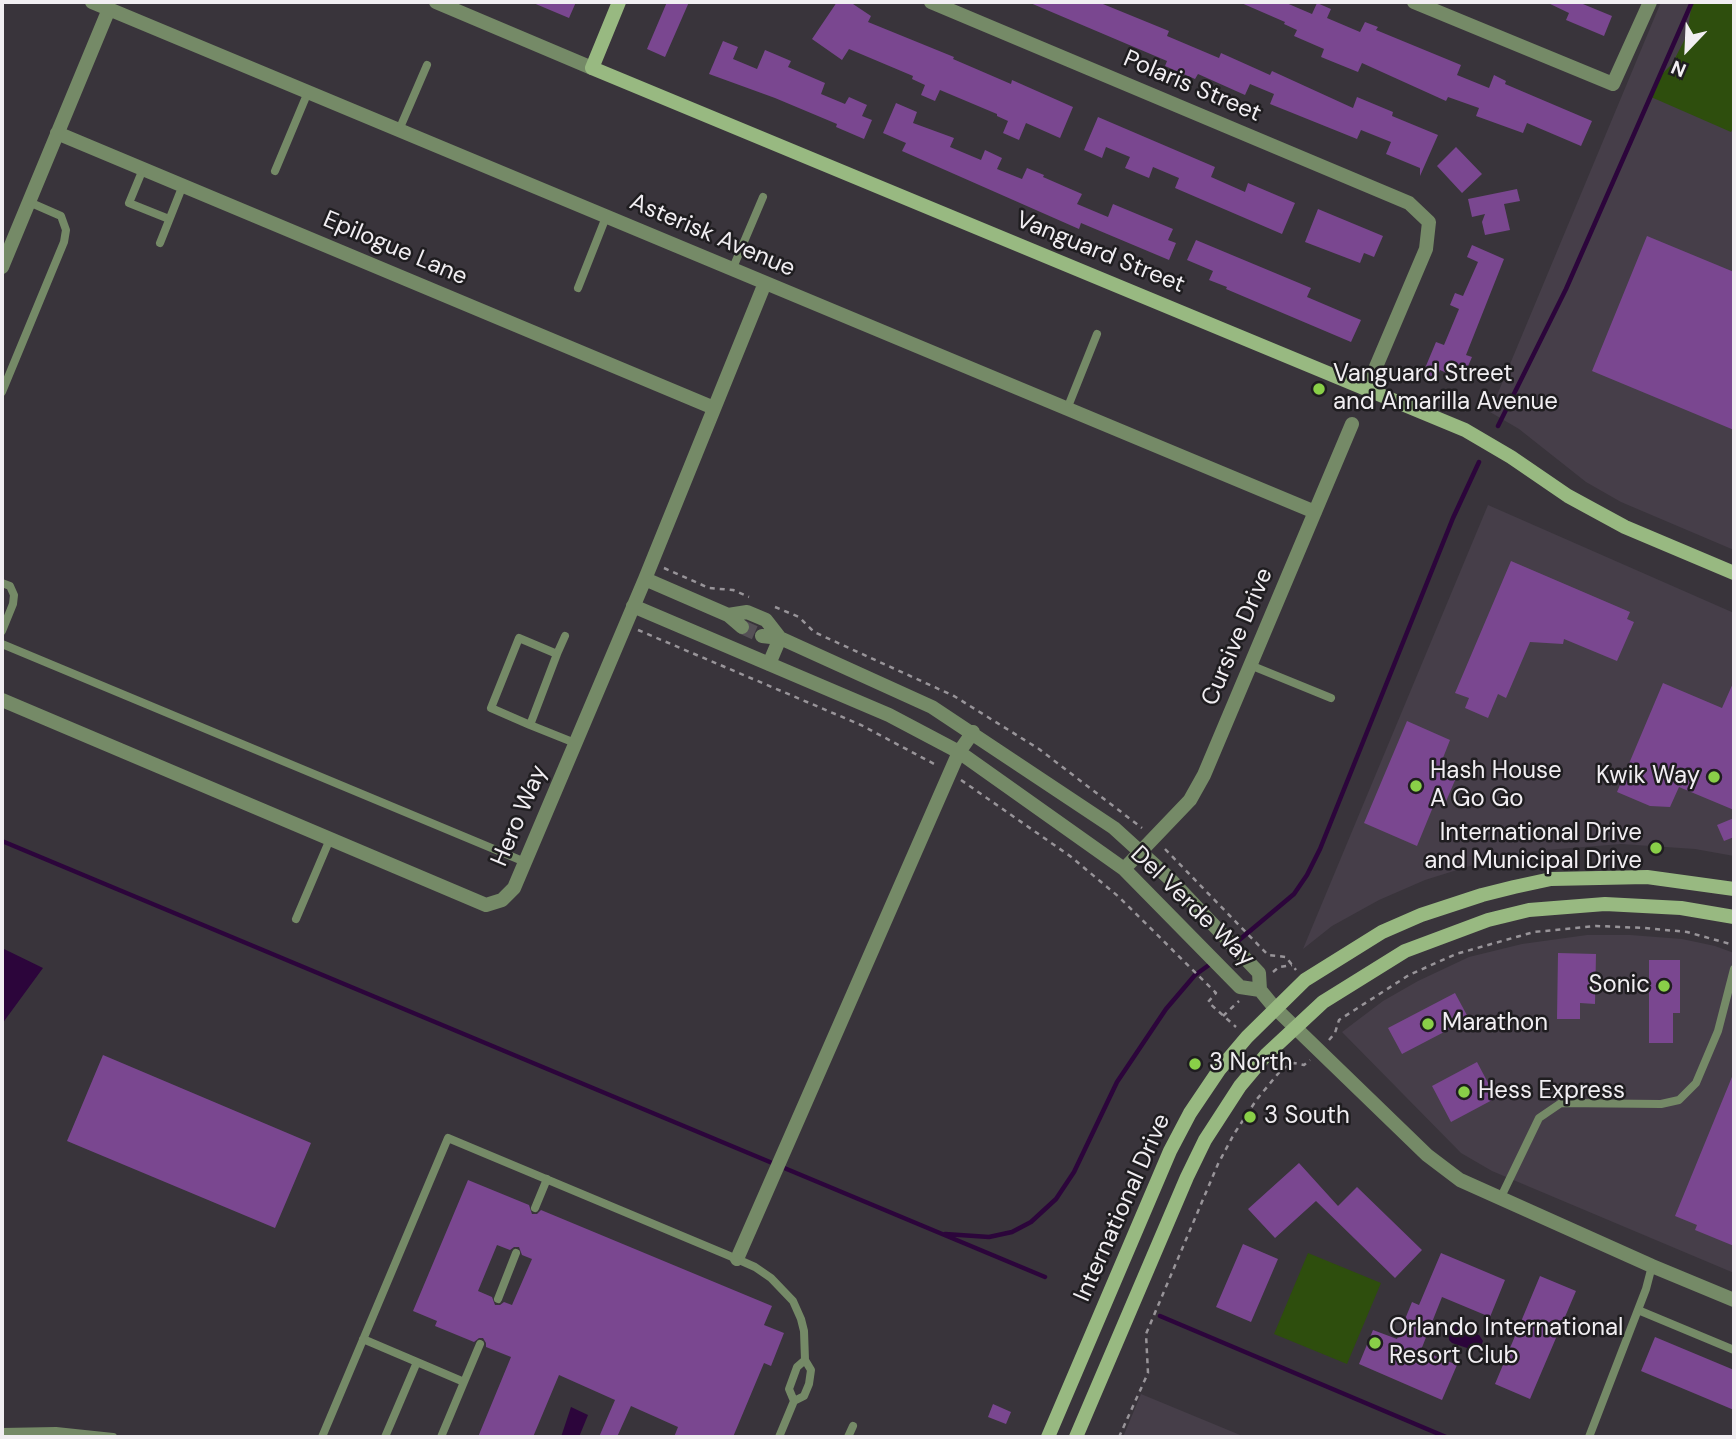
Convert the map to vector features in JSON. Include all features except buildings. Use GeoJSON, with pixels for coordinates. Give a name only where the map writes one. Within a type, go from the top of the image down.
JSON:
{"type":"FeatureCollection","features":[{"type":"Feature","properties":{"kind":"street","name":"Asterisk Avenue"},"geometry":{"type":"LineString","coordinates":[[92,2],[1315,513]]}},
{"type":"Feature","properties":{"kind":"street","name":"Vanguard Street"},"geometry":{"type":"LineString","coordinates":[[436,2],[1367,388],[1483,440],[1568,496],[1625,527],[1734,573]]}},
{"type":"Feature","properties":{"kind":"street"},"geometry":{"type":"LineString","coordinates":[[592,68],[619,2]]}},
{"type":"Feature","properties":{"kind":"street","name":"Polaris Street"},"geometry":{"type":"LineString","coordinates":[[931,2],[1409,203],[1429,222],[1426,249],[1367,388]]}},
{"type":"Feature","properties":{"kind":"street"},"geometry":{"type":"LineString","coordinates":[[1415,2],[1613,84],[1650,2]]}},
{"type":"Feature","properties":{"kind":"street"},"geometry":{"type":"LineString","coordinates":[[2,267],[109,9]]}},
{"type":"Feature","properties":{"kind":"street","name":"Epilogue Lane"},"geometry":{"type":"LineString","coordinates":[[57,133],[714,408]]}},
{"type":"Feature","properties":{"kind":"street","name":"Hero Way"},"geometry":{"type":"LineString","coordinates":[[2,700],[486,905],[502,900],[514,888],[634,606],[765,283]]}},
{"type":"Feature","properties":{"kind":"street","name":"Cursive Drive"},"geometry":{"type":"LineString","coordinates":[[1124,869],[1190,800],[1204,775],[1352,425]]}},
{"type":"Feature","properties":{"kind":"street","name":"Del Verde Way"},"geometry":{"type":"LineString","coordinates":[[645,579],[729,615],[742,627]]}},
{"type":"Feature","properties":{"kind":"street","name":"Del Verde Way"},"geometry":{"type":"LineString","coordinates":[[634,606],[889,715],[959,752],[1124,869],[1240,987],[1260,990],[1259,973],[1169,878],[1114,828],[932,707],[780,638],[762,636]]}},
{"type":"Feature","properties":{"kind":"street","name":"Del Verde Way"},"geometry":{"type":"LineString","coordinates":[[729,615],[747,612],[766,620],[780,638]]}},
{"type":"Feature","properties":{"kind":"street"},"geometry":{"type":"LineString","coordinates":[[769,664],[780,638]]}},
{"type":"Feature","properties":{"kind":"street"},"geometry":{"type":"LineString","coordinates":[[737,1259],[959,752],[973,732]]}},
{"type":"Feature","properties":{"kind":"street","name":"International Drive"},"geometry":{"type":"LineString","coordinates":[[1048,1437],[1170,1151],[1190,1113],[1219,1070],[1274,1007],[1305,980],[1382,932],[1421,915],[1482,895],[1551,879],[1673,879],[1734,889]]}},
{"type":"Feature","properties":{"kind":"street","name":"International Drive"},"geometry":{"type":"LineString","coordinates":[[1076,1437],[1205,1140],[1240,1086],[1294,1027],[1323,1002],[1405,951],[1488,920],[1529,910],[1605,904],[1681,908],[1734,917]]}},
{"type":"Feature","properties":{"kind":"street"},"geometry":{"type":"LineString","coordinates":[[1260,990],[1294,1027],[1427,1155],[1460,1180],[1734,1300]]}},
{"type":"Feature","properties":{"kind":"lane"},"geometry":{"type":"LineString","coordinates":[[399,130],[427,65]]}},
{"type":"Feature","properties":{"kind":"lane"},"geometry":{"type":"LineString","coordinates":[[275,171],[308,92]]}},
{"type":"Feature","properties":{"kind":"lane"},"geometry":{"type":"LineString","coordinates":[[143,169],[129,203],[169,219]]}},
{"type":"Feature","properties":{"kind":"lane"},"geometry":{"type":"LineString","coordinates":[[160,243],[183,185]]}},
{"type":"Feature","properties":{"kind":"lane"},"geometry":{"type":"LineString","coordinates":[[732,270],[764,197]]}},
{"type":"Feature","properties":{"kind":"lane"},"geometry":{"type":"LineString","coordinates":[[2,391],[64,242],[66,230],[61,216],[29,202]]}},
{"type":"Feature","properties":{"kind":"lane"},"geometry":{"type":"LineString","coordinates":[[578,288],[607,217]]}},
{"type":"Feature","properties":{"kind":"lane"},"geometry":{"type":"LineString","coordinates":[[1067,409],[1097,334]]}},
{"type":"Feature","properties":{"kind":"lane"},"geometry":{"type":"LineString","coordinates":[[2,583],[10,586],[14,595],[2,631]]}},
{"type":"Feature","properties":{"kind":"lane"},"geometry":{"type":"LineString","coordinates":[[530,725],[565,636]]}},
{"type":"Feature","properties":{"kind":"lane"},"geometry":{"type":"LineString","coordinates":[[558,654],[519,638],[491,708],[575,743]]}},
{"type":"Feature","properties":{"kind":"lane"},"geometry":{"type":"LineString","coordinates":[[2,644],[525,862]]}},
{"type":"Feature","properties":{"kind":"lane"},"geometry":{"type":"LineString","coordinates":[[1250,665],[1331,698]]}},
{"type":"Feature","properties":{"kind":"lane"},"geometry":{"type":"LineString","coordinates":[[296,919],[330,839]]}},
{"type":"Feature","properties":{"kind":"lane"},"geometry":{"type":"LineString","coordinates":[[1500,1199],[1539,1118],[1561,1102],[1661,1104],[1679,1100],[1696,1083],[1718,1031],[1734,969]]}},
{"type":"Feature","properties":{"kind":"lane"},"geometry":{"type":"LineString","coordinates":[[321,1437],[448,1138],[737,1259],[771,1278],[793,1301],[804,1331],[805,1360],[811,1370],[804,1396],[794,1401],[779,1437]]}},
{"type":"Feature","properties":{"kind":"lane"},"geometry":{"type":"LineString","coordinates":[[535,1208],[547,1179]]}},
{"type":"Feature","properties":{"kind":"lane"},"geometry":{"type":"LineString","coordinates":[[498,1299],[516,1253]]}},
{"type":"Feature","properties":{"kind":"lane"},"geometry":{"type":"LineString","coordinates":[[1589,1437],[1652,1266]]}},
{"type":"Feature","properties":{"kind":"lane"},"geometry":{"type":"LineString","coordinates":[[1638,1310],[1734,1350]]}},
{"type":"Feature","properties":{"kind":"lane"},"geometry":{"type":"LineString","coordinates":[[363,1339],[464,1382]]}},
{"type":"Feature","properties":{"kind":"lane"},"geometry":{"type":"LineString","coordinates":[[441,1437],[480,1344]]}},
{"type":"Feature","properties":{"kind":"lane"},"geometry":{"type":"LineString","coordinates":[[794,1401],[789,1389],[797,1367],[805,1360]]}},
{"type":"Feature","properties":{"kind":"lane"},"geometry":{"type":"LineString","coordinates":[[385,1437],[417,1362]]}},
{"type":"Feature","properties":{"kind":"lane"},"geometry":{"type":"LineString","coordinates":[[848,1437],[853,1426]]}},
{"type":"Feature","properties":{"kind":"lane"},"geometry":{"type":"LineString","coordinates":[[2,1432],[56,1431],[113,1437]]}},
{"type":"Feature","properties":{"kind":"path"},"geometry":{"type":"LineString","coordinates":[[1119,1437],[1148,1373],[1146,1334],[1218,1164],[1257,1099],[1282,1069],[1294,1063],[1304,1065],[1335,1033],[1339,1020],[1409,975],[1456,954],[1534,932],[1596,926],[1645,928],[1687,932],[1734,945]]}},
{"type":"Feature","properties":{"kind":"shaded area"},"geometry":{"type":"Polygon","coordinates":[[[1661,2],[1734,2],[1734,550],[1621,502],[1586,482],[1519,429],[1490,412],[1661,2]]]}},
{"type":"Feature","properties":{"kind":"shaded area"},"geometry":{"type":"Polygon","coordinates":[[[1488,505],[1734,613],[1734,856],[1695,849],[1621,844],[1534,851],[1473,865],[1425,880],[1379,900],[1332,926],[1303,949],[1488,505]]]}},
{"type":"Feature","properties":{"kind":"shaded area"},"geometry":{"type":"Polygon","coordinates":[[[1587,935],[1682,939],[1734,953],[1734,1273],[1492,1171],[1461,1153],[1342,1032],[1383,1001],[1469,957],[1522,944],[1587,935]]]}},
{"type":"Feature","properties":{"kind":"shaded area"},"geometry":{"type":"Polygon","coordinates":[[[2,948],[43,968],[2,1024],[2,948]]]}},
{"type":"Feature","properties":{"kind":"shaded area"},"geometry":{"type":"Polygon","coordinates":[[[1454,1326],[1479,1335],[1483,1341],[1480,1348],[1473,1350],[1452,1343],[1448,1333],[1454,1326]]]}},
{"type":"Feature","properties":{"kind":"shaded area"},"geometry":{"type":"Polygon","coordinates":[[[1141,1394],[1245,1437],[1123,1437],[1141,1394]]]}},
{"type":"Feature","properties":{"kind":"shaded area"},"geometry":{"type":"Polygon","coordinates":[[[571,1407],[588,1415],[579,1437],[561,1437],[571,1407]]]}},
{"type":"Feature","properties":{"kind":"green space"},"geometry":{"type":"Polygon","coordinates":[[[1692,2],[1734,2],[1734,126],[1731,132],[1651,97],[1660,76],[1672,64],[1687,35],[1692,2]]]}},
{"type":"Feature","properties":{"kind":"green space"},"geometry":{"type":"Polygon","coordinates":[[[1308,1253],[1381,1283],[1347,1364],[1274,1334],[1308,1253]]]}},
{"type":"Feature","properties":{"kind":"waterway"},"geometry":{"type":"LineString","coordinates":[[1498,426],[1566,289],[1692,2]]}},
{"type":"Feature","properties":{"kind":"waterway"},"geometry":{"type":"LineString","coordinates":[[1238,941],[1294,894],[1307,875],[1320,849],[1453,518],[1479,462]]}},
{"type":"Feature","properties":{"kind":"waterway"},"geometry":{"type":"LineString","coordinates":[[2,841],[1045,1277]]}},
{"type":"Feature","properties":{"kind":"waterway"},"geometry":{"type":"LineString","coordinates":[[945,1234],[989,1237],[1012,1232],[1031,1222],[1056,1199],[1074,1172],[1117,1082],[1166,1009],[1195,975],[1209,965]]}},
{"type":"Feature","properties":{"kind":"waterway"},"geometry":{"type":"LineString","coordinates":[[1160,1316],[1446,1437]]}},
{"type":"Feature","properties":{"kind":"tunnel"},"geometry":{"type":"LineString","coordinates":[[742,627],[762,636]]}},
{"type":"Feature","properties":{"kind":"place","name":"Vanguard Street and Amarilla Avenue"},"geometry":{"type":"Point","coordinates":[1319,389]}},
{"type":"Feature","properties":{"kind":"place","name":"Kwik Way"},"geometry":{"type":"Point","coordinates":[1714,777]}},
{"type":"Feature","properties":{"kind":"place","name":"Hash House A Go Go"},"geometry":{"type":"Point","coordinates":[1416,786]}},
{"type":"Feature","properties":{"kind":"place","name":"International Drive and Municipal Drive"},"geometry":{"type":"Point","coordinates":[1656,848]}},
{"type":"Feature","properties":{"kind":"place","name":"Sonic"},"geometry":{"type":"Point","coordinates":[1664,986]}},
{"type":"Feature","properties":{"kind":"place","name":"Marathon"},"geometry":{"type":"Point","coordinates":[1428,1024]}},
{"type":"Feature","properties":{"kind":"place","name":"3 North"},"geometry":{"type":"Point","coordinates":[1195,1064]}},
{"type":"Feature","properties":{"kind":"place","name":"Hess Express"},"geometry":{"type":"Point","coordinates":[1464,1092]}},
{"type":"Feature","properties":{"kind":"place","name":"3 South"},"geometry":{"type":"Point","coordinates":[1250,1117]}},
{"type":"Feature","properties":{"kind":"place","name":"Orlando International Resort Club"},"geometry":{"type":"Point","coordinates":[1375,1343]}}]}
